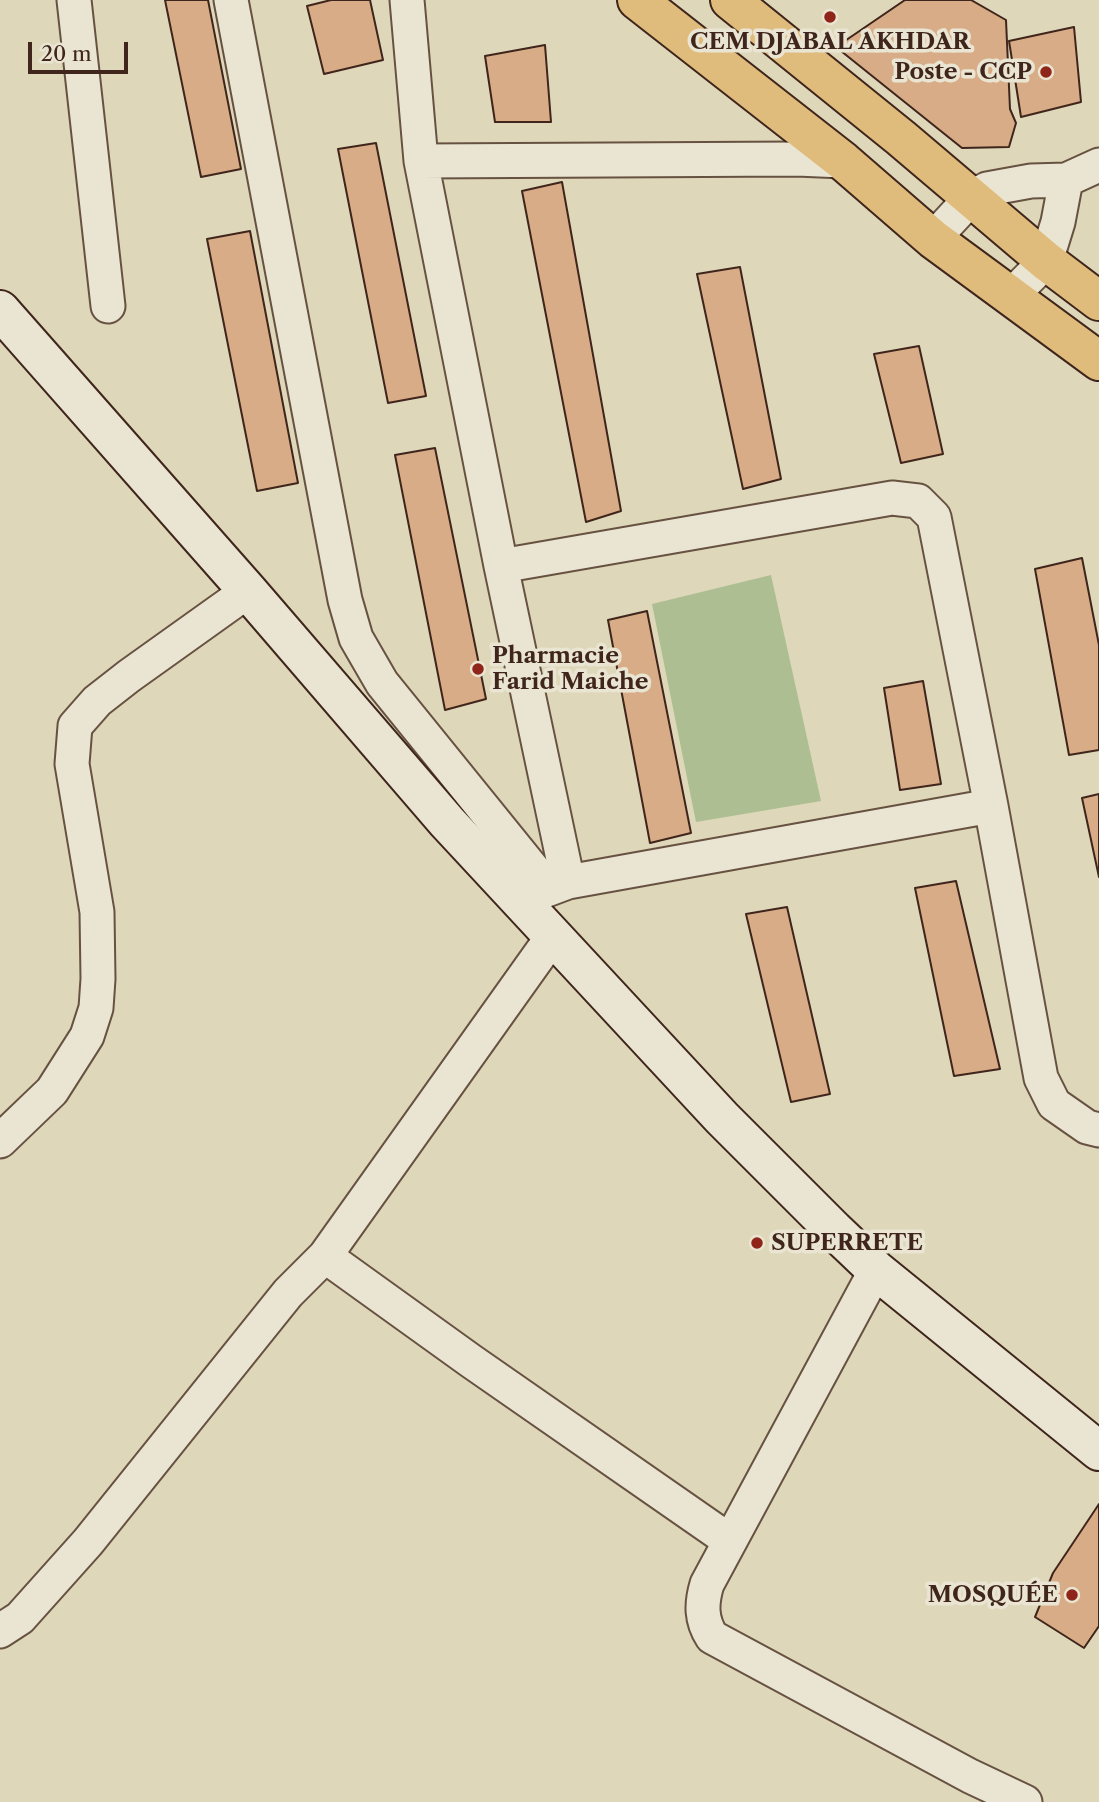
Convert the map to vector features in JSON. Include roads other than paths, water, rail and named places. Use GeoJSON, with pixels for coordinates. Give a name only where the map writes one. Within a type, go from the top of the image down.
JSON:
{"type":"FeatureCollection","features":[{"type":"Feature","properties":{"kind":"main road"},"geometry":{"type":"LineString","coordinates":[[637,0],[843,161],[933,239],[1099,361]]}},
{"type":"Feature","properties":{"kind":"main road"},"geometry":{"type":"LineString","coordinates":[[730,0],[901,138],[1046,261],[1099,301]]}},
{"type":"Feature","properties":{"kind":"main road"},"geometry":{"type":"LineString","coordinates":[[0,310],[447,822],[545,890],[553,936],[722,1118],[876,1270],[1099,1451]]}},
{"type":"Feature","properties":{"kind":"street"},"geometry":{"type":"LineString","coordinates":[[74,0],[108,306]]}},
{"type":"Feature","properties":{"kind":"street"},"geometry":{"type":"LineString","coordinates":[[231,0],[345,600],[356,638],[382,683],[545,890]]}},
{"type":"Feature","properties":{"kind":"street"},"geometry":{"type":"LineString","coordinates":[[407,0],[421,161],[501,566],[545,890]]}},
{"type":"Feature","properties":{"kind":"street"},"geometry":{"type":"LineString","coordinates":[[421,161],[843,161]]}},
{"type":"Feature","properties":{"kind":"street"},"geometry":{"type":"LineString","coordinates":[[933,239],[971,198],[987,189],[1008,184],[1066,180],[1099,165]]}},
{"type":"Feature","properties":{"kind":"street"},"geometry":{"type":"LineString","coordinates":[[1011,296],[1046,261],[1058,222],[1066,180]]}},
{"type":"Feature","properties":{"kind":"street"},"geometry":{"type":"LineString","coordinates":[[501,566],[892,498],[918,501],[934,517],[1041,1078],[1054,1104],[1087,1127],[1099,1130]]}},
{"type":"Feature","properties":{"kind":"street"},"geometry":{"type":"LineString","coordinates":[[0,1141],[52,1091],[87,1036],[96,1008],[97,912],[72,764],[75,726],[107,693],[248,591]]}},
{"type":"Feature","properties":{"kind":"street"},"geometry":{"type":"LineString","coordinates":[[545,890],[991,806]]}},
{"type":"Feature","properties":{"kind":"street"},"geometry":{"type":"LineString","coordinates":[[0,1631],[20,1618],[88,1542],[288,1293],[325,1256],[553,936]]}},
{"type":"Feature","properties":{"kind":"street"},"geometry":{"type":"LineString","coordinates":[[325,1256],[471,1362],[730,1541]]}},
{"type":"Feature","properties":{"kind":"street"},"geometry":{"type":"LineString","coordinates":[[876,1270],[707,1584],[702,1599],[704,1624],[712,1637],[970,1776],[1025,1802]]}},
{"type":"Feature","properties":{"kind":"place","name":"CEM DJABAL AKHDAR"},"geometry":{"type":"Point","coordinates":[830,17]}},
{"type":"Feature","properties":{"kind":"place","name":"Poste - CCP"},"geometry":{"type":"Point","coordinates":[1046,72]}},
{"type":"Feature","properties":{"kind":"place","name":"Pharmacie Farid Maiche"},"geometry":{"type":"Point","coordinates":[478,669]}},
{"type":"Feature","properties":{"kind":"place","name":"SUPERRETE"},"geometry":{"type":"Point","coordinates":[757,1243]}},
{"type":"Feature","properties":{"kind":"place","name":"MOSQUÉE"},"geometry":{"type":"Point","coordinates":[1072,1595]}}]}
